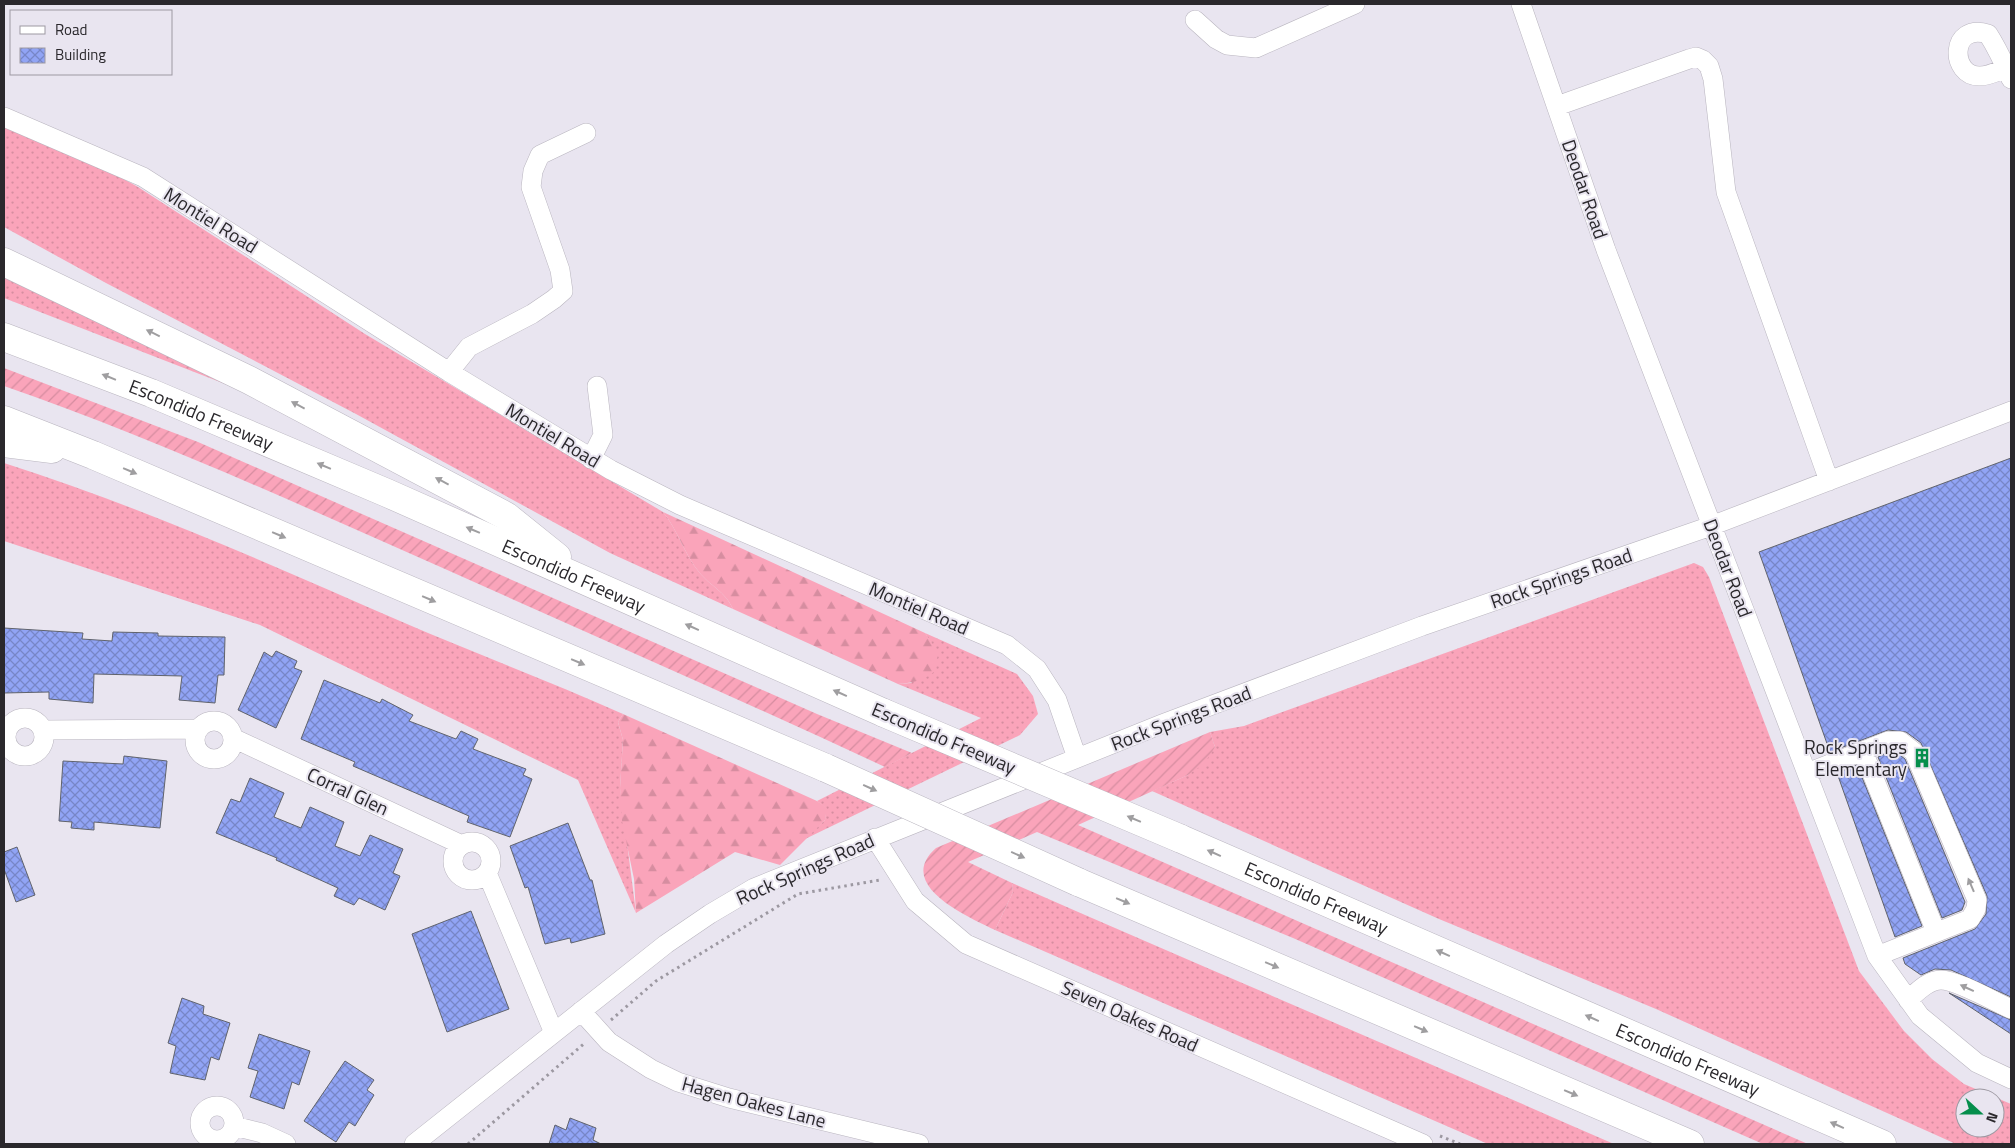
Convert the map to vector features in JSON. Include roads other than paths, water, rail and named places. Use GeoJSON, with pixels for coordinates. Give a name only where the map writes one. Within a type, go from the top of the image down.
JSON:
{"type":"FeatureCollection","features":[{"type":"Feature","properties":{"kind":"highway"},"geometry":{"type":"LineString","coordinates":[[4,256],[47,282]]}},
{"type":"Feature","properties":{"kind":"highway"},"geometry":{"type":"LineString","coordinates":[[4,262],[249,380],[506,516],[582,578]]}},
{"type":"Feature","properties":{"kind":"highway","name":"Escondido Freeway"},"geometry":{"type":"LineString","coordinates":[[4,337],[151,393],[582,578],[884,713],[1179,838],[1882,1144]]}},
{"type":"Feature","properties":{"kind":"highway"},"geometry":{"type":"LineString","coordinates":[[4,420],[93,455],[826,768],[1078,882],[1690,1144]]}},
{"type":"Feature","properties":{"kind":"highway"},"geometry":{"type":"LineString","coordinates":[[4,443],[93,455]]}},
{"type":"Feature","properties":{"kind":"street"},"geometry":{"type":"LineString","coordinates":[[1195,20],[1216,39],[1227,45],[1256,48],[1326,10],[1355,4]]}},
{"type":"Feature","properties":{"kind":"street","name":"Deodar Road"},"geometry":{"type":"LineString","coordinates":[[1521,4],[1606,250],[1877,956],[1920,1016],[1977,1063],[2011,1079]]}},
{"type":"Feature","properties":{"kind":"street"},"geometry":{"type":"LineString","coordinates":[[1556,106],[1696,57],[1703,60],[1709,66],[1718,108],[1726,192],[1829,481]]}},
{"type":"Feature","properties":{"kind":"street","name":"Montiel Road"},"geometry":{"type":"LineString","coordinates":[[4,116],[143,177],[449,372],[591,459],[680,505],[1007,645],[1037,669],[1057,700],[1077,758]]}},
{"type":"Feature","properties":{"kind":"street"},"geometry":{"type":"LineString","coordinates":[[449,372],[469,347],[532,314],[562,291],[560,270],[531,187],[533,171],[540,155],[586,133]]}},
{"type":"Feature","properties":{"kind":"street"},"geometry":{"type":"LineString","coordinates":[[591,459],[603,435],[597,386]]}},
{"type":"Feature","properties":{"kind":"street","name":"Rock Springs Road"},"geometry":{"type":"LineString","coordinates":[[414,1144],[666,944],[754,888],[1077,758],[1422,626],[1711,526],[2011,411]]}},
{"type":"Feature","properties":{"kind":"street","name":"Corral Glen"},"geometry":{"type":"LineString","coordinates":[[44,730],[199,729],[210,721],[216,721],[228,726],[233,738],[462,846],[468,843],[479,844],[488,851],[491,862],[487,873],[554,1033]]}},
{"type":"Feature","properties":{"kind":"street"},"geometry":{"type":"LineString","coordinates":[[199,729],[196,746],[209,758],[215,759],[226,754],[230,750],[233,738]]}},
{"type":"Feature","properties":{"kind":"street"},"geometry":{"type":"LineString","coordinates":[[1807,773],[1888,741],[1900,741],[1914,752],[1977,900],[1976,909],[1970,919],[1877,956]]}},
{"type":"Feature","properties":{"kind":"street"},"geometry":{"type":"LineString","coordinates":[[1863,751],[1936,932]]}},
{"type":"Feature","properties":{"kind":"street","name":"Seven Oakes Road"},"geometry":{"type":"LineString","coordinates":[[875,838],[915,902],[966,944],[1428,1138]]}},
{"type":"Feature","properties":{"kind":"street"},"geometry":{"type":"LineString","coordinates":[[462,846],[453,860],[456,872],[466,879],[472,880],[477,880],[487,873]]}},
{"type":"Feature","properties":{"kind":"street"},"geometry":{"type":"LineString","coordinates":[[1908,1000],[1926,984],[1940,980],[1953,982],[2011,1009]]}},
{"type":"Feature","properties":{"kind":"street","name":"Hagen Oakes Lane"},"geometry":{"type":"LineString","coordinates":[[581,1011],[609,1042],[651,1069],[678,1082],[729,1098],[919,1144]]}},
{"type":"Feature","properties":{"kind":"street"},"geometry":{"type":"LineString","coordinates":[[234,1126],[262,1133],[286,1144]]}},
{"type":"Feature","properties":{"kind":"place","name":"Rock Springs Elementary"},"geometry":{"type":"Point","coordinates":[1922,758]}}]}
